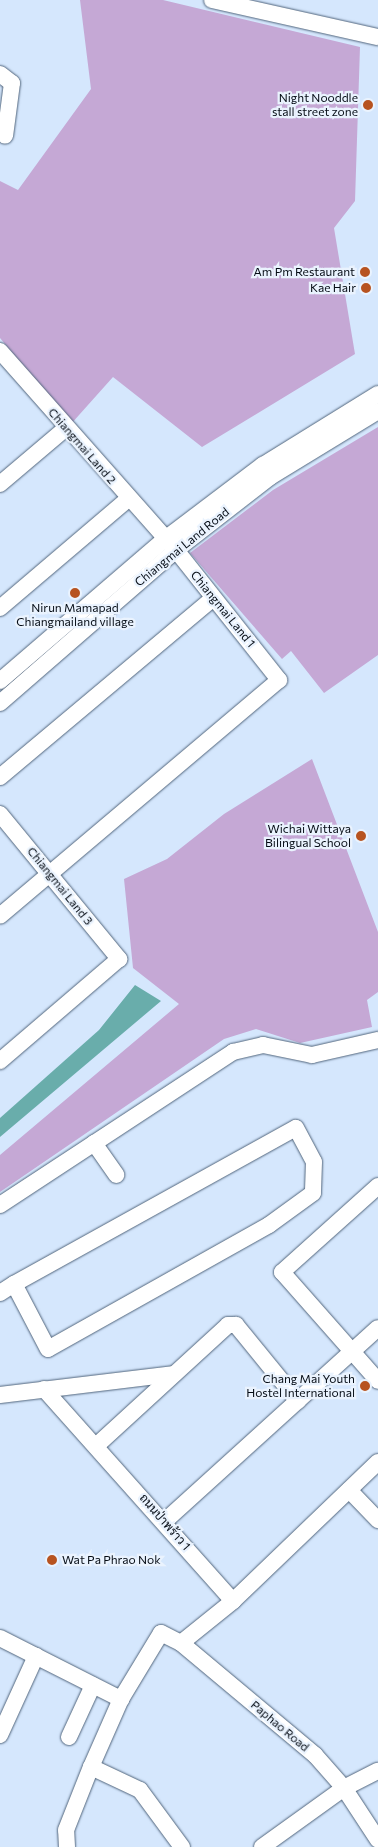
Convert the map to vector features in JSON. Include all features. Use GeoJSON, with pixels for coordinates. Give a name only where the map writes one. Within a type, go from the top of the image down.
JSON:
{"type":"FeatureCollection","features":[{"type":"Feature","properties":{"kind":"street"},"geometry":{"type":"LineString","coordinates":[[212,0],[378,38]]}},
{"type":"Feature","properties":{"kind":"street"},"geometry":{"type":"LineString","coordinates":[[0,74],[12,82],[5,136]]}},
{"type":"Feature","properties":{"kind":"street","name":"Chiangmai Land 2"},"geometry":{"type":"LineString","coordinates":[[0,351],[170,545]]}},
{"type":"Feature","properties":{"kind":"street","name":"Chiangmai Land Road"},"geometry":{"type":"LineString","coordinates":[[0,681],[170,545],[263,466],[378,394]]}},
{"type":"Feature","properties":{"kind":"street","name":"Chiangmai Land Road"},"geometry":{"type":"LineString","coordinates":[[0,703],[170,545],[270,477],[378,411]]}},
{"type":"Feature","properties":{"kind":"street"},"geometry":{"type":"LineString","coordinates":[[0,484],[66,428]]}},
{"type":"Feature","properties":{"kind":"street"},"geometry":{"type":"LineString","coordinates":[[0,608],[128,499]]}},
{"type":"Feature","properties":{"kind":"street","name":"Chiangmai Land 1"},"geometry":{"type":"LineString","coordinates":[[49,873],[279,680],[170,545]]}},
{"type":"Feature","properties":{"kind":"street"},"geometry":{"type":"LineString","coordinates":[[0,777],[214,598]]}},
{"type":"Feature","properties":{"kind":"street","name":"Chiangmai Land 3"},"geometry":{"type":"LineString","coordinates":[[0,814],[119,959],[0,1061]]}},
{"type":"Feature","properties":{"kind":"street"},"geometry":{"type":"LineString","coordinates":[[0,916],[49,873]]}},
{"type":"Feature","properties":{"kind":"street"},"geometry":{"type":"LineString","coordinates":[[0,1205],[233,1052],[251,1044],[303,1056],[378,1040]]}},
{"type":"Feature","properties":{"kind":"street"},"geometry":{"type":"LineString","coordinates":[[296,1128],[314,1162],[313,1193],[269,1225],[48,1348],[7,1288],[296,1128]]}},
{"type":"Feature","properties":{"kind":"street"},"geometry":{"type":"LineString","coordinates":[[94,1143],[116,1175]]}},
{"type":"Feature","properties":{"kind":"street"},"geometry":{"type":"LineString","coordinates":[[378,1186],[282,1272],[378,1381]]}},
{"type":"Feature","properties":{"kind":"street"},"geometry":{"type":"LineString","coordinates":[[96,1446],[174,1374],[220,1328],[236,1326],[298,1401]]}},
{"type":"Feature","properties":{"kind":"street"},"geometry":{"type":"LineString","coordinates":[[165,1521],[378,1328]]}},
{"type":"Feature","properties":{"kind":"street"},"geometry":{"type":"LineString","coordinates":[[0,1395],[174,1374]]}},
{"type":"Feature","properties":{"kind":"street","name":"ถนนป่าพร้าว 1"},"geometry":{"type":"LineString","coordinates":[[44,1389],[165,1521],[233,1601]]}},
{"type":"Feature","properties":{"kind":"street"},"geometry":{"type":"LineString","coordinates":[[181,1643],[233,1601],[378,1462]]}},
{"type":"Feature","properties":{"kind":"street"},"geometry":{"type":"LineString","coordinates":[[349,1490],[378,1520]]}},
{"type":"Feature","properties":{"kind":"street","name":"Paphao Road"},"geometry":{"type":"LineString","coordinates":[[121,1699],[161,1633],[181,1643],[314,1755],[344,1788],[378,1840]]}},
{"type":"Feature","properties":{"kind":"street"},"geometry":{"type":"LineString","coordinates":[[0,1638],[121,1699],[66,1830],[66,1847]]}},
{"type":"Feature","properties":{"kind":"street"},"geometry":{"type":"LineString","coordinates":[[0,1735],[36,1656]]}},
{"type":"Feature","properties":{"kind":"street"},"geometry":{"type":"LineString","coordinates":[[69,1737],[93,1685]]}},
{"type":"Feature","properties":{"kind":"street"},"geometry":{"type":"LineString","coordinates":[[91,1767],[140,1790],[182,1847]]}},
{"type":"Feature","properties":{"kind":"street"},"geometry":{"type":"LineString","coordinates":[[262,1847],[344,1788],[378,1771]]}},
{"type":"Feature","properties":{"kind":"shaded area"},"geometry":{"type":"Polygon","coordinates":[[[80,0],[163,0],[360,47],[355,201],[334,228],[355,354],[202,447],[113,377],[71,424],[0,338],[0,181],[18,190],[91,89],[80,0]]]}},
{"type":"Feature","properties":{"kind":"shaded area"},"geometry":{"type":"Polygon","coordinates":[[[378,427],[378,655],[324,693],[291,651],[282,659],[190,553],[273,490],[378,427]]]}},
{"type":"Feature","properties":{"kind":"shaded area"},"geometry":{"type":"Polygon","coordinates":[[[312,759],[378,932],[378,992],[367,1000],[372,1027],[300,1043],[256,1029],[224,1039],[0,1192],[0,1155],[179,1004],[133,968],[124,879],[167,859],[224,814],[312,759]]]}},
{"type":"Feature","properties":{"kind":"shaded area"},"geometry":{"type":"Polygon","coordinates":[[[135,985],[161,1001],[0,1137],[0,1118],[99,1030],[135,985]]]}},
{"type":"Feature","properties":{"kind":"place","name":"Night Nooddle stall street zone"},"geometry":{"type":"Point","coordinates":[368,105]}},
{"type":"Feature","properties":{"kind":"place","name":"Am Pm Restaurant"},"geometry":{"type":"Point","coordinates":[365,272]}},
{"type":"Feature","properties":{"kind":"place","name":"Kae Hair"},"geometry":{"type":"Point","coordinates":[366,288]}},
{"type":"Feature","properties":{"kind":"place","name":"Nirun Mamapad Chiangmailand village"},"geometry":{"type":"Point","coordinates":[75,593]}},
{"type":"Feature","properties":{"kind":"place","name":"Wichai Wittaya Bilingual School"},"geometry":{"type":"Point","coordinates":[361,836]}},
{"type":"Feature","properties":{"kind":"place","name":"Chang Mai Youth Hostel International"},"geometry":{"type":"Point","coordinates":[365,1386]}},
{"type":"Feature","properties":{"kind":"place","name":"Wat Pa Phrao Nok"},"geometry":{"type":"Point","coordinates":[52,1560]}}]}
